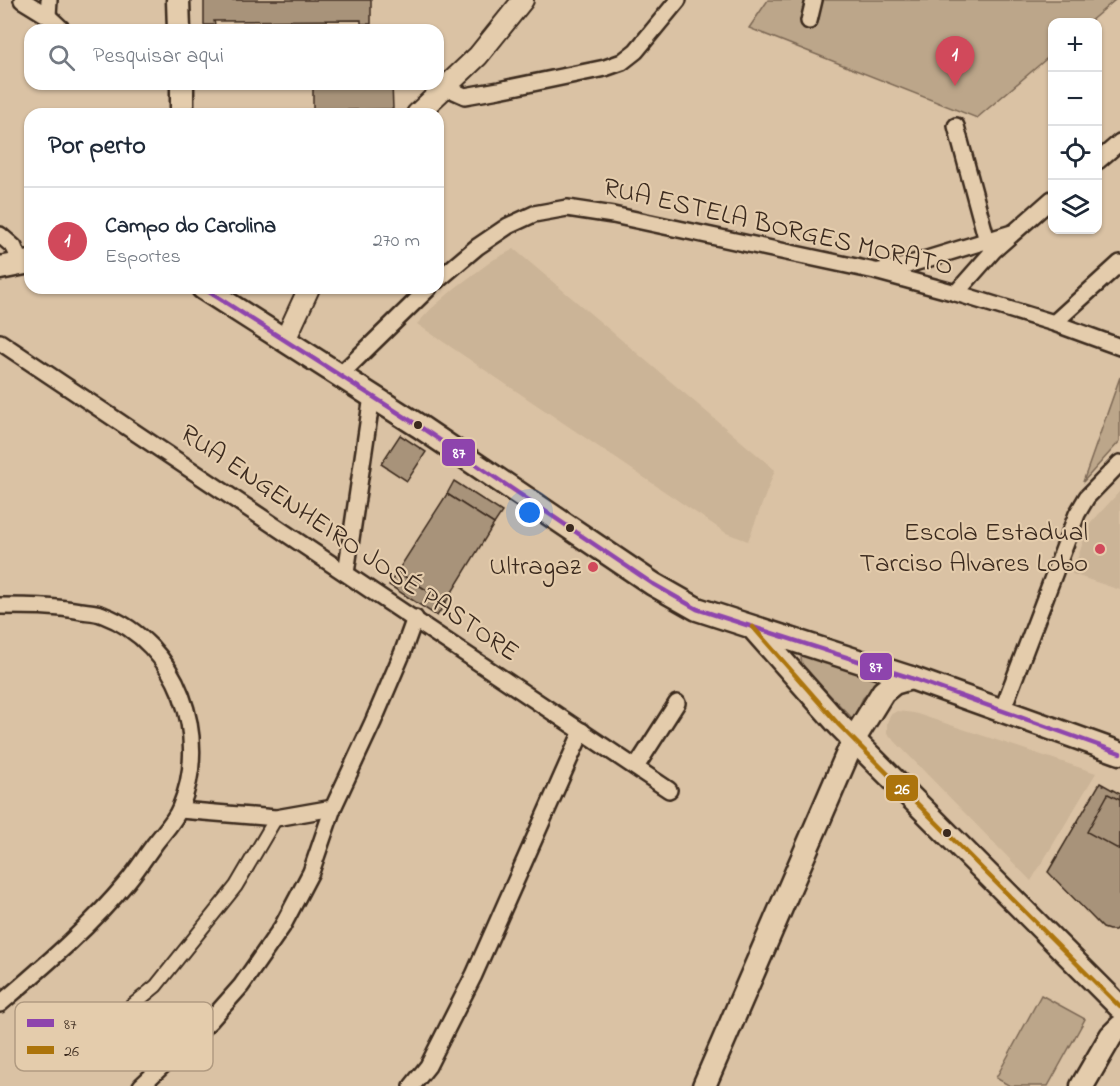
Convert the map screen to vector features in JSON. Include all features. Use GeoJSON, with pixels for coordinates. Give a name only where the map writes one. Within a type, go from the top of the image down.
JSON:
{"type":"FeatureCollection","features":[{"type":"Feature","properties":{"kind":"main road"},"geometry":{"type":"LineString","coordinates":[[178,0],[179,24]]}},
{"type":"Feature","properties":{"kind":"main road"},"geometry":{"type":"LineString","coordinates":[[182,90],[182,108]]}},
{"type":"Feature","properties":{"kind":"main road"},"geometry":{"type":"LineString","coordinates":[[212,294],[372,396],[653,584],[697,609],[911,678],[1120,753]]}},
{"type":"Feature","properties":{"kind":"main road"},"geometry":{"type":"LineString","coordinates":[[752,627],[854,739],[1120,1007]]}},
{"type":"Feature","properties":{"kind":"main road"},"geometry":{"type":"LineString","coordinates":[[704,1086],[854,739],[883,692],[894,683],[911,678]]}},
{"type":"Feature","properties":{"kind":"main road"},"geometry":{"type":"LineString","coordinates":[[1082,1086],[1111,1036],[1120,1027]]}},
{"type":"Feature","properties":{"kind":"street"},"geometry":{"type":"LineString","coordinates":[[22,0],[57,24]]}},
{"type":"Feature","properties":{"kind":"street"},"geometry":{"type":"LineString","coordinates":[[48,16],[49,0]]}},
{"type":"Feature","properties":{"kind":"street"},"geometry":{"type":"LineString","coordinates":[[523,0],[478,56],[445,87],[465,96],[605,68],[622,62],[636,51],[678,0]]}},
{"type":"Feature","properties":{"kind":"street"},"geometry":{"type":"LineString","coordinates":[[809,21],[814,0]]}},
{"type":"Feature","properties":{"kind":"street"},"geometry":{"type":"LineString","coordinates":[[423,108],[442,90]]}},
{"type":"Feature","properties":{"kind":"street"},"geometry":{"type":"LineString","coordinates":[[956,126],[990,246]]}},
{"type":"Feature","properties":{"kind":"street"},"geometry":{"type":"LineString","coordinates":[[1102,157],[1120,141]]}},
{"type":"Feature","properties":{"kind":"street"},"geometry":{"type":"LineString","coordinates":[[875,271],[990,246],[1012,233],[1048,203]]}},
{"type":"Feature","properties":{"kind":"street","name":"RUA ESTELA BORGES MORATO"},"geometry":{"type":"LineString","coordinates":[[444,275],[477,247],[508,226],[534,214],[567,208],[613,214],[875,271],[1054,323],[1120,347]]}},
{"type":"Feature","properties":{"kind":"street"},"geometry":{"type":"LineString","coordinates":[[0,235],[14,247],[17,265]]}},
{"type":"Feature","properties":{"kind":"street"},"geometry":{"type":"LineString","coordinates":[[956,293],[990,246]]}},
{"type":"Feature","properties":{"kind":"street"},"geometry":{"type":"LineString","coordinates":[[1054,323],[1120,263]]}},
{"type":"Feature","properties":{"kind":"street"},"geometry":{"type":"LineString","coordinates":[[285,340],[306,294]]}},
{"type":"Feature","properties":{"kind":"street"},"geometry":{"type":"LineString","coordinates":[[340,375],[423,294]]}},
{"type":"Feature","properties":{"kind":"street","name":"RUA ENGENHEIRO JOSÉ PASTORE"},"geometry":{"type":"LineString","coordinates":[[0,342],[669,790]]}},
{"type":"Feature","properties":{"kind":"street"},"geometry":{"type":"LineString","coordinates":[[346,573],[372,396]]}},
{"type":"Feature","properties":{"kind":"street"},"geometry":{"type":"LineString","coordinates":[[1002,711],[1077,514],[1086,497],[1120,463]]}},
{"type":"Feature","properties":{"kind":"street"},"geometry":{"type":"LineString","coordinates":[[0,606],[52,605],[103,614],[132,629],[158,654],[177,683],[188,713],[192,747],[189,780],[180,810],[127,882],[66,946],[0,1004]]}},
{"type":"Feature","properties":{"kind":"street"},"geometry":{"type":"LineString","coordinates":[[213,1017],[260,961],[298,900],[322,844],[333,808],[373,722],[415,618]]}},
{"type":"Feature","properties":{"kind":"street"},"geometry":{"type":"LineString","coordinates":[[636,767],[677,703]]}},
{"type":"Feature","properties":{"kind":"street"},"geometry":{"type":"LineString","coordinates":[[412,1086],[428,1066],[474,975],[582,731]]}},
{"type":"Feature","properties":{"kind":"street"},"geometry":{"type":"LineString","coordinates":[[180,810],[276,818],[333,808]]}},
{"type":"Feature","properties":{"kind":"street"},"geometry":{"type":"LineString","coordinates":[[136,1002],[156,986],[236,886],[276,818]]}},
{"type":"Feature","properties":{"kind":"street"},"geometry":{"type":"LineString","coordinates":[[141,1086],[157,1071]]}},
{"type":"Feature","properties":{"kind":"shaded area"},"geometry":{"type":"Polygon","coordinates":[[[768,0],[1115,0],[1094,18],[1048,18],[1048,57],[977,118],[749,28],[768,0]]]}},
{"type":"Feature","properties":{"kind":"shaded area"},"geometry":{"type":"Polygon","coordinates":[[[514,249],[775,470],[748,541],[726,533],[417,324],[455,288],[493,260],[514,249]]]}},
{"type":"Feature","properties":{"kind":"shaded area"},"geometry":{"type":"Polygon","coordinates":[[[1120,377],[1120,441],[1083,482],[1120,377]]]}},
{"type":"Feature","properties":{"kind":"shaded area","name":"Escola Estadual Tarciso Alvares Lobo"},"geometry":{"type":"Polygon","coordinates":[[[1120,491],[1120,590],[1072,574],[1089,525],[1120,491]]]}},
{"type":"Feature","properties":{"kind":"shaded area"},"geometry":{"type":"Polygon","coordinates":[[[805,653],[883,680],[863,698],[853,719],[802,666],[801,657],[805,653]]]}},
{"type":"Feature","properties":{"kind":"shaded area"},"geometry":{"type":"Polygon","coordinates":[[[897,711],[914,713],[1096,773],[1031,881],[887,733],[890,715],[897,711]]]}},
{"type":"Feature","properties":{"kind":"shaded area"},"geometry":{"type":"Polygon","coordinates":[[[1041,995],[1085,1019],[1048,1086],[1010,1086],[996,1078],[1041,995]]]}},
{"type":"Feature","properties":{"kind":"building"},"geometry":{"type":"Polygon","coordinates":[[[204,0],[371,0],[371,24],[361,24],[361,20],[214,21],[215,24],[204,24],[204,0]]]}},
{"type":"Feature","properties":{"kind":"building"},"geometry":{"type":"Polygon","coordinates":[[[313,90],[392,90],[393,108],[313,108],[313,90]]]}},
{"type":"Feature","properties":{"kind":"building"},"geometry":{"type":"Polygon","coordinates":[[[400,435],[426,452],[407,481],[381,464],[400,435]]]}},
{"type":"Feature","properties":{"kind":"building"},"geometry":{"type":"Polygon","coordinates":[[[454,481],[502,512],[494,524],[447,494],[454,481]]]}},
{"type":"Feature","properties":{"kind":"building"},"geometry":{"type":"Polygon","coordinates":[[[447,494],[494,524],[446,602],[397,572],[447,494]]]}},
{"type":"Feature","properties":{"kind":"building"},"geometry":{"type":"Polygon","coordinates":[[[397,572],[446,602],[437,616],[389,585],[397,572]]]}},
{"type":"Feature","properties":{"kind":"building"},"geometry":{"type":"Polygon","coordinates":[[[1100,783],[1120,794],[1120,925],[1115,930],[1103,928],[1048,872],[1100,783]]]}},
{"type":"Feature","properties":{"kind":"building"},"geometry":{"type":"Polygon","coordinates":[[[1108,794],[1120,800],[1120,850],[1087,832],[1108,794]]]}},
{"type":"Feature","properties":{"kind":"transit line","name":"87"},"geometry":{"type":"LineString","coordinates":[[212,294],[419,426],[653,584],[697,609],[911,678],[1120,753]]}},
{"type":"Feature","properties":{"kind":"transit line","name":"26"},"geometry":{"type":"LineString","coordinates":[[753,627],[839,725],[1120,1007]]}},
{"type":"Feature","properties":{"kind":"place","name":"Campo do Carolina"},"geometry":{"type":"Point","coordinates":[955,86]}},
{"type":"Feature","properties":{"kind":"place","name":"Escola Estadual Tarciso Alvares Lobo"},"geometry":{"type":"Point","coordinates":[1100,549]}},
{"type":"Feature","properties":{"kind":"place","name":"Ultragaz"},"geometry":{"type":"Point","coordinates":[593,567]}}]}
